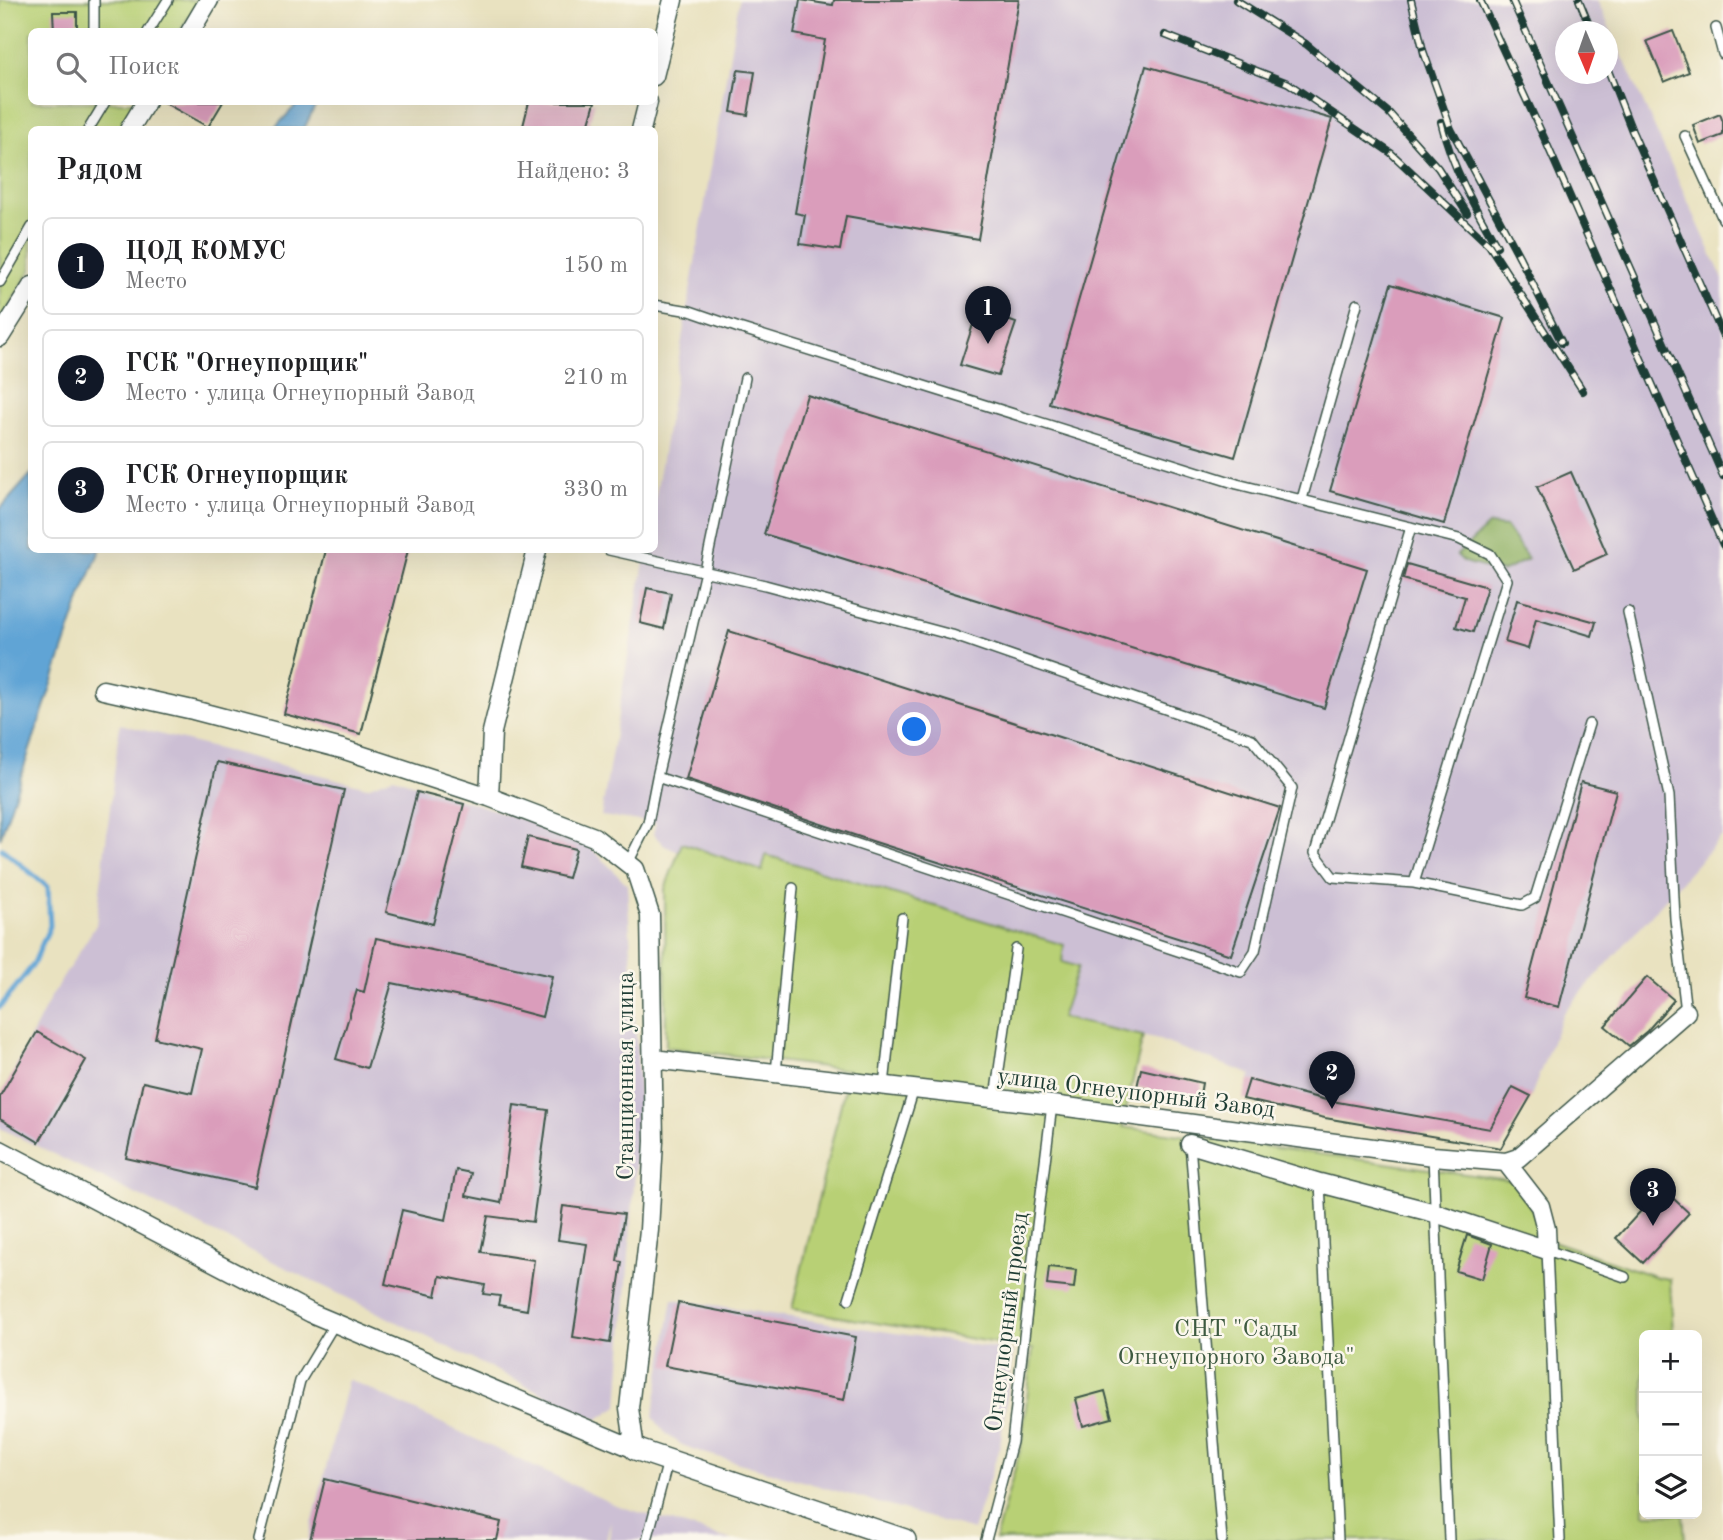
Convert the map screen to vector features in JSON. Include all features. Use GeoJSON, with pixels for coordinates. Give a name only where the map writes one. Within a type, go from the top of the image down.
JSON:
{"type":"FeatureCollection","features":[{"type":"Feature","properties":{"kind":"street"},"geometry":{"type":"LineString","coordinates":[[192,28],[209,0]]}},
{"type":"Feature","properties":{"kind":"street"},"geometry":{"type":"LineString","coordinates":[[658,60],[673,0]]}},
{"type":"Feature","properties":{"kind":"street"},"geometry":{"type":"LineString","coordinates":[[131,126],[144,105]]}},
{"type":"Feature","properties":{"kind":"street"},"geometry":{"type":"LineString","coordinates":[[642,126],[647,105]]}},
{"type":"Feature","properties":{"kind":"street"},"geometry":{"type":"LineString","coordinates":[[0,337],[28,292]]}},
{"type":"Feature","properties":{"kind":"street"},"geometry":{"type":"LineString","coordinates":[[489,797],[492,732],[536,553]]}},
{"type":"Feature","properties":{"kind":"street","name":"Станционная улица"},"geometry":{"type":"LineString","coordinates":[[103,690],[193,710],[342,749],[489,797],[594,837],[635,869],[650,915],[654,1141],[649,1230],[629,1408],[635,1450]]}},
{"type":"Feature","properties":{"kind":"street"},"geometry":{"type":"LineString","coordinates":[[1190,1144],[1320,1183],[1435,1213],[1546,1250],[1546,1229],[1540,1206],[1506,1162],[1518,1158],[1686,1013]]}},
{"type":"Feature","properties":{"kind":"street","name":"улица Огнеупорный Завод"},"geometry":{"type":"LineString","coordinates":[[653,1059],[1052,1105],[1433,1156],[1506,1162]]}},
{"type":"Feature","properties":{"kind":"street"},"geometry":{"type":"LineString","coordinates":[[0,1150],[311,1314],[635,1450],[905,1540]]}},
{"type":"Feature","properties":{"kind":"lane"},"geometry":{"type":"LineString","coordinates":[[94,0],[94,28]]}},
{"type":"Feature","properties":{"kind":"lane"},"geometry":{"type":"LineString","coordinates":[[150,28],[168,0]]}},
{"type":"Feature","properties":{"kind":"lane"},"geometry":{"type":"LineString","coordinates":[[1716,27],[1723,54]]}},
{"type":"Feature","properties":{"kind":"lane"},"geometry":{"type":"LineString","coordinates":[[94,105],[94,120]]}},
{"type":"Feature","properties":{"kind":"lane"},"geometry":{"type":"LineString","coordinates":[[90,126],[103,105]]}},
{"type":"Feature","properties":{"kind":"lane"},"geometry":{"type":"LineString","coordinates":[[1685,136],[1723,219]]}},
{"type":"Feature","properties":{"kind":"lane"},"geometry":{"type":"LineString","coordinates":[[0,282],[28,234]]}},
{"type":"Feature","properties":{"kind":"lane"},"geometry":{"type":"LineString","coordinates":[[1301,499],[1357,304]]}},
{"type":"Feature","properties":{"kind":"lane"},"geometry":{"type":"LineString","coordinates":[[658,306],[690,311],[1224,480],[1459,539],[1490,554],[1507,580],[1414,883]]}},
{"type":"Feature","properties":{"kind":"lane"},"geometry":{"type":"LineString","coordinates":[[628,863],[648,822],[705,571],[745,378]]}},
{"type":"Feature","properties":{"kind":"lane"},"geometry":{"type":"LineString","coordinates":[[1411,527],[1315,853],[1333,877],[1414,883],[1522,905],[1535,898],[1589,724]]}},
{"type":"Feature","properties":{"kind":"lane"},"geometry":{"type":"LineString","coordinates":[[623,553],[765,584],[952,635],[1252,739],[1292,788],[1255,951],[1241,972],[657,777]]}},
{"type":"Feature","properties":{"kind":"lane"},"geometry":{"type":"LineString","coordinates":[[1628,611],[1669,796],[1675,919],[1686,1013]]}},
{"type":"Feature","properties":{"kind":"lane"},"geometry":{"type":"LineString","coordinates":[[776,1073],[793,888]]}},
{"type":"Feature","properties":{"kind":"lane"},"geometry":{"type":"LineString","coordinates":[[884,1085],[902,918]]}},
{"type":"Feature","properties":{"kind":"lane"},"geometry":{"type":"LineString","coordinates":[[995,1098],[1016,949]]}},
{"type":"Feature","properties":{"kind":"lane"},"geometry":{"type":"LineString","coordinates":[[849,1299],[914,1088]]}},
{"type":"Feature","properties":{"kind":"lane","name":"Огнеупорный проезд"},"geometry":{"type":"LineString","coordinates":[[986,1540],[1012,1442],[1052,1105]]}},
{"type":"Feature","properties":{"kind":"lane"},"geometry":{"type":"LineString","coordinates":[[1190,1144],[1222,1540]]}},
{"type":"Feature","properties":{"kind":"lane"},"geometry":{"type":"LineString","coordinates":[[1433,1156],[1449,1540]]}},
{"type":"Feature","properties":{"kind":"lane"},"geometry":{"type":"LineString","coordinates":[[1320,1183],[1338,1540]]}},
{"type":"Feature","properties":{"kind":"lane"},"geometry":{"type":"LineString","coordinates":[[1560,1540],[1546,1250],[1626,1277]]}},
{"type":"Feature","properties":{"kind":"lane"},"geometry":{"type":"LineString","coordinates":[[258,1540],[300,1381],[335,1323]]}},
{"type":"Feature","properties":{"kind":"lane"},"geometry":{"type":"LineString","coordinates":[[647,1540],[668,1461]]}},
{"type":"Feature","properties":{"kind":"shaded area"},"geometry":{"type":"Polygon","coordinates":[[[739,0],[1597,0],[1606,21],[1555,21],[1555,84],[1618,84],[1618,46],[1723,279],[1723,835],[1563,1013],[1531,1096],[1513,1088],[1490,1129],[1326,1100],[1249,1080],[1252,1075],[1159,1040],[1061,1018],[1077,967],[1062,962],[1064,945],[766,855],[762,872],[683,844],[681,853],[665,846],[653,834],[656,823],[601,816],[645,553],[658,553],[658,482],[739,0]]]}},
{"type":"Feature","properties":{"kind":"shaded area"},"geometry":{"type":"Polygon","coordinates":[[[120,724],[367,787],[393,777],[581,838],[627,884],[640,1103],[618,1406],[597,1420],[0,1128],[0,1098],[52,995],[96,925],[120,724]]]}},
{"type":"Feature","properties":{"kind":"shaded area"},"geometry":{"type":"Polygon","coordinates":[[[673,1299],[1013,1351],[1000,1446],[973,1530],[704,1453],[682,1445],[666,1434],[653,1417],[673,1299]]]}},
{"type":"Feature","properties":{"kind":"shaded area"},"geometry":{"type":"Polygon","coordinates":[[[348,1379],[615,1505],[732,1540],[609,1540],[611,1520],[606,1540],[308,1540],[348,1379]]]}},
{"type":"Feature","properties":{"kind":"green space"},"geometry":{"type":"Polygon","coordinates":[[[0,0],[199,0],[182,28],[28,28],[28,105],[134,105],[121,126],[28,126],[28,275],[0,321],[0,0]]]}},
{"type":"Feature","properties":{"kind":"green space"},"geometry":{"type":"Polygon","coordinates":[[[1489,525],[1506,527],[1528,559],[1502,572],[1464,562],[1457,555],[1489,525]]]}},
{"type":"Feature","properties":{"kind":"green space","name":"СНТ \"Сады Огнеупорного Завода\""},"geometry":{"type":"Polygon","coordinates":[[[682,843],[762,871],[766,855],[1064,945],[1062,962],[1078,967],[1061,1018],[1143,1036],[1122,1127],[1516,1181],[1549,1240],[1670,1279],[1673,1330],[1639,1330],[1639,1519],[1683,1519],[1685,1540],[995,1540],[1021,1447],[1033,1349],[792,1309],[849,1070],[666,1047],[665,889],[682,843]]]}},
{"type":"Feature","properties":{"kind":"water"},"geometry":{"type":"Polygon","coordinates":[[[296,105],[316,105],[305,126],[277,126],[296,105]]]}},
{"type":"Feature","properties":{"kind":"water"},"geometry":{"type":"Polygon","coordinates":[[[28,477],[28,553],[99,553],[82,594],[0,839],[0,509],[28,477]]]}},
{"type":"Feature","properties":{"kind":"building"},"geometry":{"type":"Polygon","coordinates":[[[800,0],[833,5],[834,0],[1019,0],[978,239],[846,216],[840,250],[800,244],[805,215],[795,213],[825,40],[794,34],[800,0]]]}},
{"type":"Feature","properties":{"kind":"building"},"geometry":{"type":"Polygon","coordinates":[[[53,12],[77,12],[77,28],[54,28],[53,12]]]}},
{"type":"Feature","properties":{"kind":"building"},"geometry":{"type":"Polygon","coordinates":[[[1673,31],[1689,72],[1664,82],[1647,41],[1673,31]]]}},
{"type":"Feature","properties":{"kind":"building"},"geometry":{"type":"Polygon","coordinates":[[[1146,66],[1332,119],[1235,457],[1049,403],[1146,66]]]}},
{"type":"Feature","properties":{"kind":"building"},"geometry":{"type":"Polygon","coordinates":[[[738,70],[755,72],[748,115],[731,112],[738,70]]]}},
{"type":"Feature","properties":{"kind":"building"},"geometry":{"type":"Polygon","coordinates":[[[168,105],[221,105],[206,126],[168,105]]]}},
{"type":"Feature","properties":{"kind":"building"},"geometry":{"type":"Polygon","coordinates":[[[528,105],[594,105],[588,126],[523,126],[528,105]]]}},
{"type":"Feature","properties":{"kind":"building"},"geometry":{"type":"Polygon","coordinates":[[[1720,114],[1723,135],[1700,144],[1693,125],[1720,114]]]}},
{"type":"Feature","properties":{"kind":"building"},"geometry":{"type":"Polygon","coordinates":[[[1391,284],[1505,318],[1444,524],[1330,491],[1391,284]]]}},
{"type":"Feature","properties":{"kind":"building"},"geometry":{"type":"Polygon","coordinates":[[[978,309],[1016,323],[998,376],[960,365],[978,309]]]}},
{"type":"Feature","properties":{"kind":"building"},"geometry":{"type":"Polygon","coordinates":[[[807,395],[1367,569],[1324,708],[764,534],[807,395]]]}},
{"type":"Feature","properties":{"kind":"building"},"geometry":{"type":"Polygon","coordinates":[[[1571,472],[1607,554],[1574,569],[1537,487],[1571,472]]]}},
{"type":"Feature","properties":{"kind":"building"},"geometry":{"type":"Polygon","coordinates":[[[325,553],[407,553],[361,734],[284,714],[325,553]]]}},
{"type":"Feature","properties":{"kind":"building"},"geometry":{"type":"Polygon","coordinates":[[[1407,564],[1487,587],[1473,632],[1456,627],[1465,597],[1403,579],[1407,564]]]}},
{"type":"Feature","properties":{"kind":"building"},"geometry":{"type":"Polygon","coordinates":[[[647,588],[671,593],[664,629],[640,623],[647,588]]]}},
{"type":"Feature","properties":{"kind":"building"},"geometry":{"type":"Polygon","coordinates":[[[1517,600],[1596,622],[1592,636],[1536,619],[1528,649],[1505,642],[1517,600]]]}},
{"type":"Feature","properties":{"kind":"building"},"geometry":{"type":"Polygon","coordinates":[[[729,631],[1280,808],[1231,955],[686,779],[729,631]]]}},
{"type":"Feature","properties":{"kind":"building"},"geometry":{"type":"Polygon","coordinates":[[[217,762],[344,790],[255,1187],[126,1158],[143,1082],[192,1093],[202,1049],[155,1038],[217,762]]]}},
{"type":"Feature","properties":{"kind":"building"},"geometry":{"type":"Polygon","coordinates":[[[1581,782],[1616,791],[1559,1007],[1524,998],[1581,782]]]}},
{"type":"Feature","properties":{"kind":"building"},"geometry":{"type":"Polygon","coordinates":[[[417,792],[464,804],[433,924],[386,912],[417,792]]]}},
{"type":"Feature","properties":{"kind":"building"},"geometry":{"type":"Polygon","coordinates":[[[528,837],[576,849],[568,878],[521,867],[528,837]]]}},
{"type":"Feature","properties":{"kind":"building"},"geometry":{"type":"Polygon","coordinates":[[[376,938],[552,976],[542,1017],[392,983],[367,1068],[336,1059],[357,990],[364,992],[376,938]]]}},
{"type":"Feature","properties":{"kind":"building"},"geometry":{"type":"Polygon","coordinates":[[[1647,977],[1674,1000],[1647,1031],[1629,1046],[1605,1026],[1647,977]]]}},
{"type":"Feature","properties":{"kind":"building"},"geometry":{"type":"Polygon","coordinates":[[[37,1032],[86,1060],[39,1142],[0,1119],[0,1096],[37,1032]]]}},
{"type":"Feature","properties":{"kind":"building"},"geometry":{"type":"Polygon","coordinates":[[[1141,1069],[1202,1083],[1199,1101],[1137,1087],[1141,1069]]]}},
{"type":"Feature","properties":{"kind":"building"},"geometry":{"type":"Polygon","coordinates":[[[1249,1080],[1326,1100],[1490,1129],[1513,1087],[1531,1096],[1501,1148],[1325,1118],[1243,1099],[1249,1080]]]}},
{"type":"Feature","properties":{"kind":"building"},"geometry":{"type":"Polygon","coordinates":[[[514,1105],[548,1110],[533,1222],[488,1216],[481,1252],[534,1260],[527,1310],[498,1305],[500,1296],[483,1294],[485,1285],[440,1276],[436,1296],[385,1284],[402,1210],[446,1220],[456,1170],[471,1173],[466,1196],[501,1203],[514,1105]]]}},
{"type":"Feature","properties":{"kind":"building"},"geometry":{"type":"Polygon","coordinates":[[[1662,1188],[1689,1213],[1643,1263],[1616,1238],[1662,1188]]]}},
{"type":"Feature","properties":{"kind":"building"},"geometry":{"type":"Polygon","coordinates":[[[563,1206],[624,1214],[617,1261],[622,1262],[610,1343],[573,1337],[587,1244],[558,1240],[563,1206]]]}},
{"type":"Feature","properties":{"kind":"building"},"geometry":{"type":"Polygon","coordinates":[[[1467,1235],[1492,1244],[1482,1279],[1456,1271],[1467,1235]]]}},
{"type":"Feature","properties":{"kind":"building"},"geometry":{"type":"Polygon","coordinates":[[[1049,1267],[1076,1270],[1074,1288],[1047,1285],[1049,1267]]]}},
{"type":"Feature","properties":{"kind":"building"},"geometry":{"type":"Polygon","coordinates":[[[678,1303],[856,1337],[844,1400],[665,1366],[678,1303]]]}},
{"type":"Feature","properties":{"kind":"building"},"geometry":{"type":"Polygon","coordinates":[[[1105,1391],[1112,1418],[1083,1426],[1076,1399],[1105,1391]]]}},
{"type":"Feature","properties":{"kind":"building"},"geometry":{"type":"Polygon","coordinates":[[[325,1479],[501,1522],[497,1540],[310,1540],[325,1479]]]}},
{"type":"Feature","properties":{"kind":"waterway"},"geometry":{"type":"LineString","coordinates":[[0,1007],[33,965],[50,926],[48,887],[2,849]]}},
{"type":"Feature","properties":{"kind":"railway"},"geometry":{"type":"LineString","coordinates":[[1236,0],[1306,44],[1389,113],[1438,168],[1467,213]]}},
{"type":"Feature","properties":{"kind":"railway"},"geometry":{"type":"LineString","coordinates":[[1411,0],[1425,58]]}},
{"type":"Feature","properties":{"kind":"railway"},"geometry":{"type":"LineString","coordinates":[[1480,0],[1546,142],[1723,545]]}},
{"type":"Feature","properties":{"kind":"railway"},"geometry":{"type":"LineString","coordinates":[[1512,0],[1723,476]]}},
{"type":"Feature","properties":{"kind":"railway"},"geometry":{"type":"LineString","coordinates":[[1579,0],[1588,21]]}},
{"type":"Feature","properties":{"kind":"railway"},"geometry":{"type":"LineString","coordinates":[[1165,35],[1288,83],[1391,153],[1489,245],[1583,391]]}},
{"type":"Feature","properties":{"kind":"railway"},"geometry":{"type":"LineString","coordinates":[[1423,50],[1451,129],[1562,343]]}},
{"type":"Feature","properties":{"kind":"railway"},"geometry":{"type":"LineString","coordinates":[[1614,84],[1723,336]]}},
{"type":"Feature","properties":{"kind":"railway"},"geometry":{"type":"LineString","coordinates":[[1441,122],[1457,171],[1497,246]]}},
{"type":"Feature","properties":{"kind":"place","name":"ЦОД КОМУС"},"geometry":{"type":"Point","coordinates":[988,344]}},
{"type":"Feature","properties":{"kind":"place","name":"ГСК \"Огнеупорщик\""},"geometry":{"type":"Point","coordinates":[1332,1109]}},
{"type":"Feature","properties":{"kind":"place","name":"ГСК Огнеупорщик"},"geometry":{"type":"Point","coordinates":[1653,1226]}}]}
